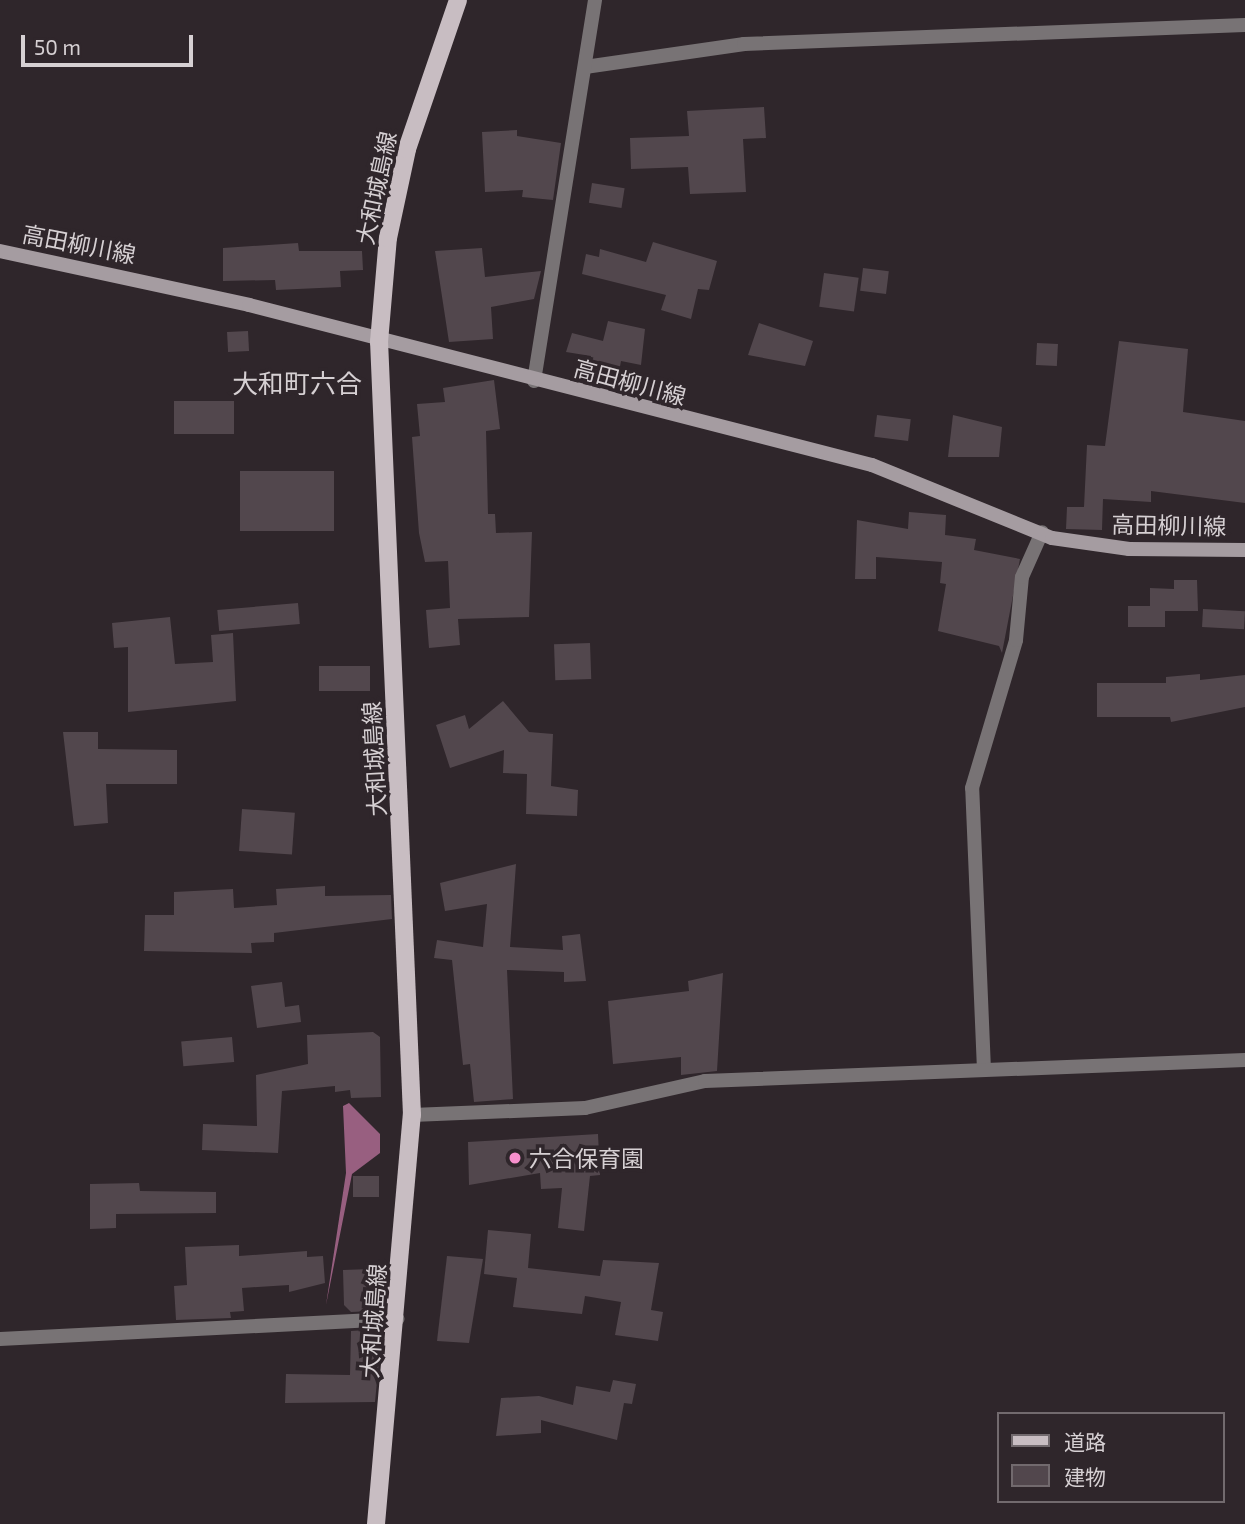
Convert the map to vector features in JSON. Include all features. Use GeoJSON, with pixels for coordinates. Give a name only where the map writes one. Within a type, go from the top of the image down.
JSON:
{"type":"FeatureCollection","features":[{"type":"Feature","properties":{"kind":"main road","name":"大和城島線"},"geometry":{"type":"LineString","coordinates":[[376,1524],[397,1319],[412,1115],[379,342],[388,238],[407,149],[458,0]]}},
{"type":"Feature","properties":{"kind":"main road","name":"高田柳川線"},"geometry":{"type":"LineString","coordinates":[[0,251],[164,285],[379,342],[872,465],[1042,532],[1088,546],[1245,550]]}},
{"type":"Feature","properties":{"kind":"street"},"geometry":{"type":"LineString","coordinates":[[534,381],[594,0]]}},
{"type":"Feature","properties":{"kind":"street"},"geometry":{"type":"LineString","coordinates":[[585,67],[744,44],[1245,25]]}},
{"type":"Feature","properties":{"kind":"street"},"geometry":{"type":"LineString","coordinates":[[984,1070],[972,788],[1016,640],[1022,577],[1042,532]]}},
{"type":"Feature","properties":{"kind":"street"},"geometry":{"type":"LineString","coordinates":[[412,1115],[585,1108],[705,1081],[1245,1060]]}},
{"type":"Feature","properties":{"kind":"street"},"geometry":{"type":"LineString","coordinates":[[0,1339],[397,1319]]}},
{"type":"Feature","properties":{"kind":"shaded area"},"geometry":{"type":"Polygon","coordinates":[[[349,1103],[380,1134],[380,1153],[352,1174],[326,1305],[346,1173],[343,1106],[349,1103]]]}},
{"type":"Feature","properties":{"kind":"building"},"geometry":{"type":"Polygon","coordinates":[[[764,107],[766,138],[743,139],[746,192],[690,194],[688,167],[631,169],[630,138],[689,136],[687,111],[764,107]]]}},
{"type":"Feature","properties":{"kind":"building"},"geometry":{"type":"Polygon","coordinates":[[[517,130],[517,136],[561,143],[553,200],[522,197],[523,190],[485,192],[482,132],[517,130]]]}},
{"type":"Feature","properties":{"kind":"building"},"geometry":{"type":"Polygon","coordinates":[[[592,183],[625,188],[621,208],[589,203],[592,183]]]}},
{"type":"Feature","properties":{"kind":"building"},"geometry":{"type":"Polygon","coordinates":[[[653,242],[717,261],[709,290],[698,289],[691,319],[661,310],[666,295],[582,274],[586,254],[599,257],[600,249],[646,262],[653,242]]]}},
{"type":"Feature","properties":{"kind":"building"},"geometry":{"type":"Polygon","coordinates":[[[298,243],[299,251],[362,251],[363,270],[340,271],[341,287],[276,290],[275,280],[223,281],[223,248],[298,243]]]}},
{"type":"Feature","properties":{"kind":"building"},"geometry":{"type":"Polygon","coordinates":[[[482,248],[485,277],[541,271],[534,299],[491,307],[493,339],[449,342],[435,251],[482,248]]]}},
{"type":"Feature","properties":{"kind":"building"},"geometry":{"type":"Polygon","coordinates":[[[863,268],[889,271],[886,294],[860,291],[863,268]]]}},
{"type":"Feature","properties":{"kind":"building"},"geometry":{"type":"Polygon","coordinates":[[[824,273],[859,278],[854,312],[819,307],[824,273]]]}},
{"type":"Feature","properties":{"kind":"building"},"geometry":{"type":"Polygon","coordinates":[[[608,321],[645,329],[641,365],[621,361],[617,383],[586,377],[591,356],[566,352],[572,333],[603,341],[608,321]]]}},
{"type":"Feature","properties":{"kind":"building"},"geometry":{"type":"Polygon","coordinates":[[[759,323],[813,341],[805,366],[748,355],[759,323]]]}},
{"type":"Feature","properties":{"kind":"building"},"geometry":{"type":"Polygon","coordinates":[[[248,331],[249,351],[228,352],[227,332],[248,331]]]}},
{"type":"Feature","properties":{"kind":"building"},"geometry":{"type":"Polygon","coordinates":[[[1119,341],[1188,349],[1183,412],[1245,421],[1245,503],[1151,491],[1151,502],[1103,499],[1102,530],[1066,529],[1067,507],[1084,507],[1087,445],[1105,446],[1119,341]]]}},
{"type":"Feature","properties":{"kind":"building"},"geometry":{"type":"Polygon","coordinates":[[[1037,343],[1058,344],[1057,366],[1036,365],[1037,343]]]}},
{"type":"Feature","properties":{"kind":"building"},"geometry":{"type":"Polygon","coordinates":[[[494,380],[500,429],[486,431],[488,514],[495,514],[496,533],[532,532],[529,617],[458,619],[460,645],[429,648],[426,610],[450,608],[448,561],[425,562],[419,533],[412,437],[420,436],[417,404],[445,402],[443,388],[494,380]]]}},
{"type":"Feature","properties":{"kind":"building"},"geometry":{"type":"Polygon","coordinates":[[[174,401],[234,401],[234,434],[174,434],[174,401]]]}},
{"type":"Feature","properties":{"kind":"building"},"geometry":{"type":"Polygon","coordinates":[[[877,415],[911,419],[908,441],[874,437],[877,415]]]}},
{"type":"Feature","properties":{"kind":"building"},"geometry":{"type":"Polygon","coordinates":[[[953,415],[1002,427],[999,457],[948,457],[953,415]]]}},
{"type":"Feature","properties":{"kind":"building"},"geometry":{"type":"Polygon","coordinates":[[[240,471],[334,471],[334,531],[240,531],[240,471]]]}},
{"type":"Feature","properties":{"kind":"building"},"geometry":{"type":"Polygon","coordinates":[[[909,512],[946,515],[945,535],[976,539],[974,550],[1020,559],[1002,653],[999,646],[938,631],[946,584],[940,583],[942,562],[876,557],[876,579],[855,579],[857,520],[908,529],[909,512]]]}},
{"type":"Feature","properties":{"kind":"building"},"geometry":{"type":"Polygon","coordinates":[[[1174,580],[1197,580],[1198,611],[1165,611],[1165,627],[1128,627],[1128,606],[1150,606],[1150,588],[1174,589],[1174,580]]]}},
{"type":"Feature","properties":{"kind":"building"},"geometry":{"type":"Polygon","coordinates":[[[298,603],[300,624],[219,631],[217,610],[298,603]]]}},
{"type":"Feature","properties":{"kind":"building"},"geometry":{"type":"Polygon","coordinates":[[[1203,609],[1245,611],[1244,629],[1202,627],[1203,609]]]}},
{"type":"Feature","properties":{"kind":"building"},"geometry":{"type":"Polygon","coordinates":[[[170,617],[175,664],[213,662],[211,635],[233,633],[236,701],[128,712],[128,647],[114,648],[112,623],[170,617]]]}},
{"type":"Feature","properties":{"kind":"building"},"geometry":{"type":"Polygon","coordinates":[[[590,643],[591,679],[555,680],[554,644],[590,643]]]}},
{"type":"Feature","properties":{"kind":"building"},"geometry":{"type":"Polygon","coordinates":[[[319,666],[370,666],[370,691],[319,691],[319,666]]]}},
{"type":"Feature","properties":{"kind":"building"},"geometry":{"type":"Polygon","coordinates":[[[1200,674],[1200,680],[1245,675],[1245,707],[1171,722],[1170,717],[1097,717],[1097,683],[1166,683],[1166,677],[1200,674]]]}},
{"type":"Feature","properties":{"kind":"building"},"geometry":{"type":"Polygon","coordinates":[[[503,701],[529,732],[553,734],[551,786],[578,790],[577,816],[526,814],[527,774],[503,773],[504,750],[450,768],[436,725],[465,715],[469,729],[503,701]]]}},
{"type":"Feature","properties":{"kind":"building"},"geometry":{"type":"Polygon","coordinates":[[[63,732],[98,732],[98,749],[177,750],[177,784],[106,784],[108,823],[74,826],[63,732]]]}},
{"type":"Feature","properties":{"kind":"building"},"geometry":{"type":"Polygon","coordinates":[[[242,809],[295,813],[292,855],[239,851],[242,809]]]}},
{"type":"Feature","properties":{"kind":"building"},"geometry":{"type":"Polygon","coordinates":[[[516,864],[510,947],[563,950],[562,936],[580,934],[586,981],[564,982],[564,972],[507,970],[513,1099],[474,1102],[470,1064],[463,1065],[452,960],[434,958],[437,940],[483,947],[487,904],[445,911],[440,883],[516,864]]]}},
{"type":"Feature","properties":{"kind":"building"},"geometry":{"type":"Polygon","coordinates":[[[325,886],[325,896],[391,895],[392,919],[274,933],[274,942],[251,943],[252,953],[144,951],[145,915],[174,915],[174,892],[233,889],[234,908],[277,905],[276,889],[325,886]]]}},
{"type":"Feature","properties":{"kind":"building"},"geometry":{"type":"Polygon","coordinates":[[[723,973],[717,1071],[681,1075],[681,1057],[613,1064],[608,1001],[689,991],[688,981],[723,973]]]}},
{"type":"Feature","properties":{"kind":"building"},"geometry":{"type":"Polygon","coordinates":[[[282,982],[285,1007],[299,1005],[301,1022],[257,1028],[251,986],[282,982]]]}},
{"type":"Feature","properties":{"kind":"building"},"geometry":{"type":"Polygon","coordinates":[[[373,1032],[380,1037],[381,1097],[351,1098],[350,1090],[335,1092],[335,1086],[282,1091],[278,1153],[202,1150],[203,1124],[257,1126],[256,1075],[308,1064],[307,1035],[373,1032]]]}},
{"type":"Feature","properties":{"kind":"building"},"geometry":{"type":"Polygon","coordinates":[[[232,1037],[234,1062],[183,1066],[181,1041],[232,1037]]]}},
{"type":"Feature","properties":{"kind":"building"},"geometry":{"type":"Polygon","coordinates":[[[598,1134],[600,1175],[590,1176],[584,1231],[558,1228],[562,1188],[541,1189],[540,1173],[469,1185],[468,1142],[598,1134]]]}},
{"type":"Feature","properties":{"kind":"building"},"geometry":{"type":"Polygon","coordinates":[[[353,1176],[379,1176],[379,1197],[353,1197],[353,1176]]]}},
{"type":"Feature","properties":{"kind":"building"},"geometry":{"type":"Polygon","coordinates":[[[139,1183],[140,1191],[216,1192],[216,1213],[116,1214],[116,1228],[90,1229],[90,1184],[139,1183]]]}},
{"type":"Feature","properties":{"kind":"building"},"geometry":{"type":"Polygon","coordinates":[[[488,1230],[531,1234],[528,1268],[600,1276],[603,1260],[659,1263],[651,1310],[663,1312],[658,1341],[615,1335],[621,1302],[585,1296],[582,1314],[513,1307],[517,1278],[484,1274],[488,1230]]]}},
{"type":"Feature","properties":{"kind":"building"},"geometry":{"type":"Polygon","coordinates":[[[239,1245],[239,1256],[307,1251],[307,1257],[323,1256],[325,1283],[289,1292],[289,1285],[242,1288],[244,1311],[230,1312],[231,1318],[176,1320],[174,1286],[187,1285],[185,1247],[239,1245]]]}},
{"type":"Feature","properties":{"kind":"building"},"geometry":{"type":"Polygon","coordinates":[[[447,1256],[483,1259],[469,1343],[437,1341],[447,1256]]]}},
{"type":"Feature","properties":{"kind":"building"},"geometry":{"type":"Polygon","coordinates":[[[371,1269],[372,1311],[351,1312],[344,1305],[343,1270],[371,1269]]]}},
{"type":"Feature","properties":{"kind":"building"},"geometry":{"type":"Polygon","coordinates":[[[382,1329],[375,1402],[285,1403],[286,1374],[350,1375],[351,1331],[382,1329]]]}},
{"type":"Feature","properties":{"kind":"building"},"geometry":{"type":"Polygon","coordinates":[[[613,1380],[636,1384],[632,1404],[624,1403],[617,1440],[541,1420],[541,1433],[496,1436],[501,1398],[539,1396],[573,1405],[576,1386],[610,1392],[613,1380]]]}},
{"type":"Feature","properties":{"kind":"place","name":"六合保育園"},"geometry":{"type":"Point","coordinates":[515,1158]}},
{"type":"Feature","properties":{"kind":"district","name":"大和町六合"},"geometry":{"type":"Point","coordinates":[297,383]}}]}
